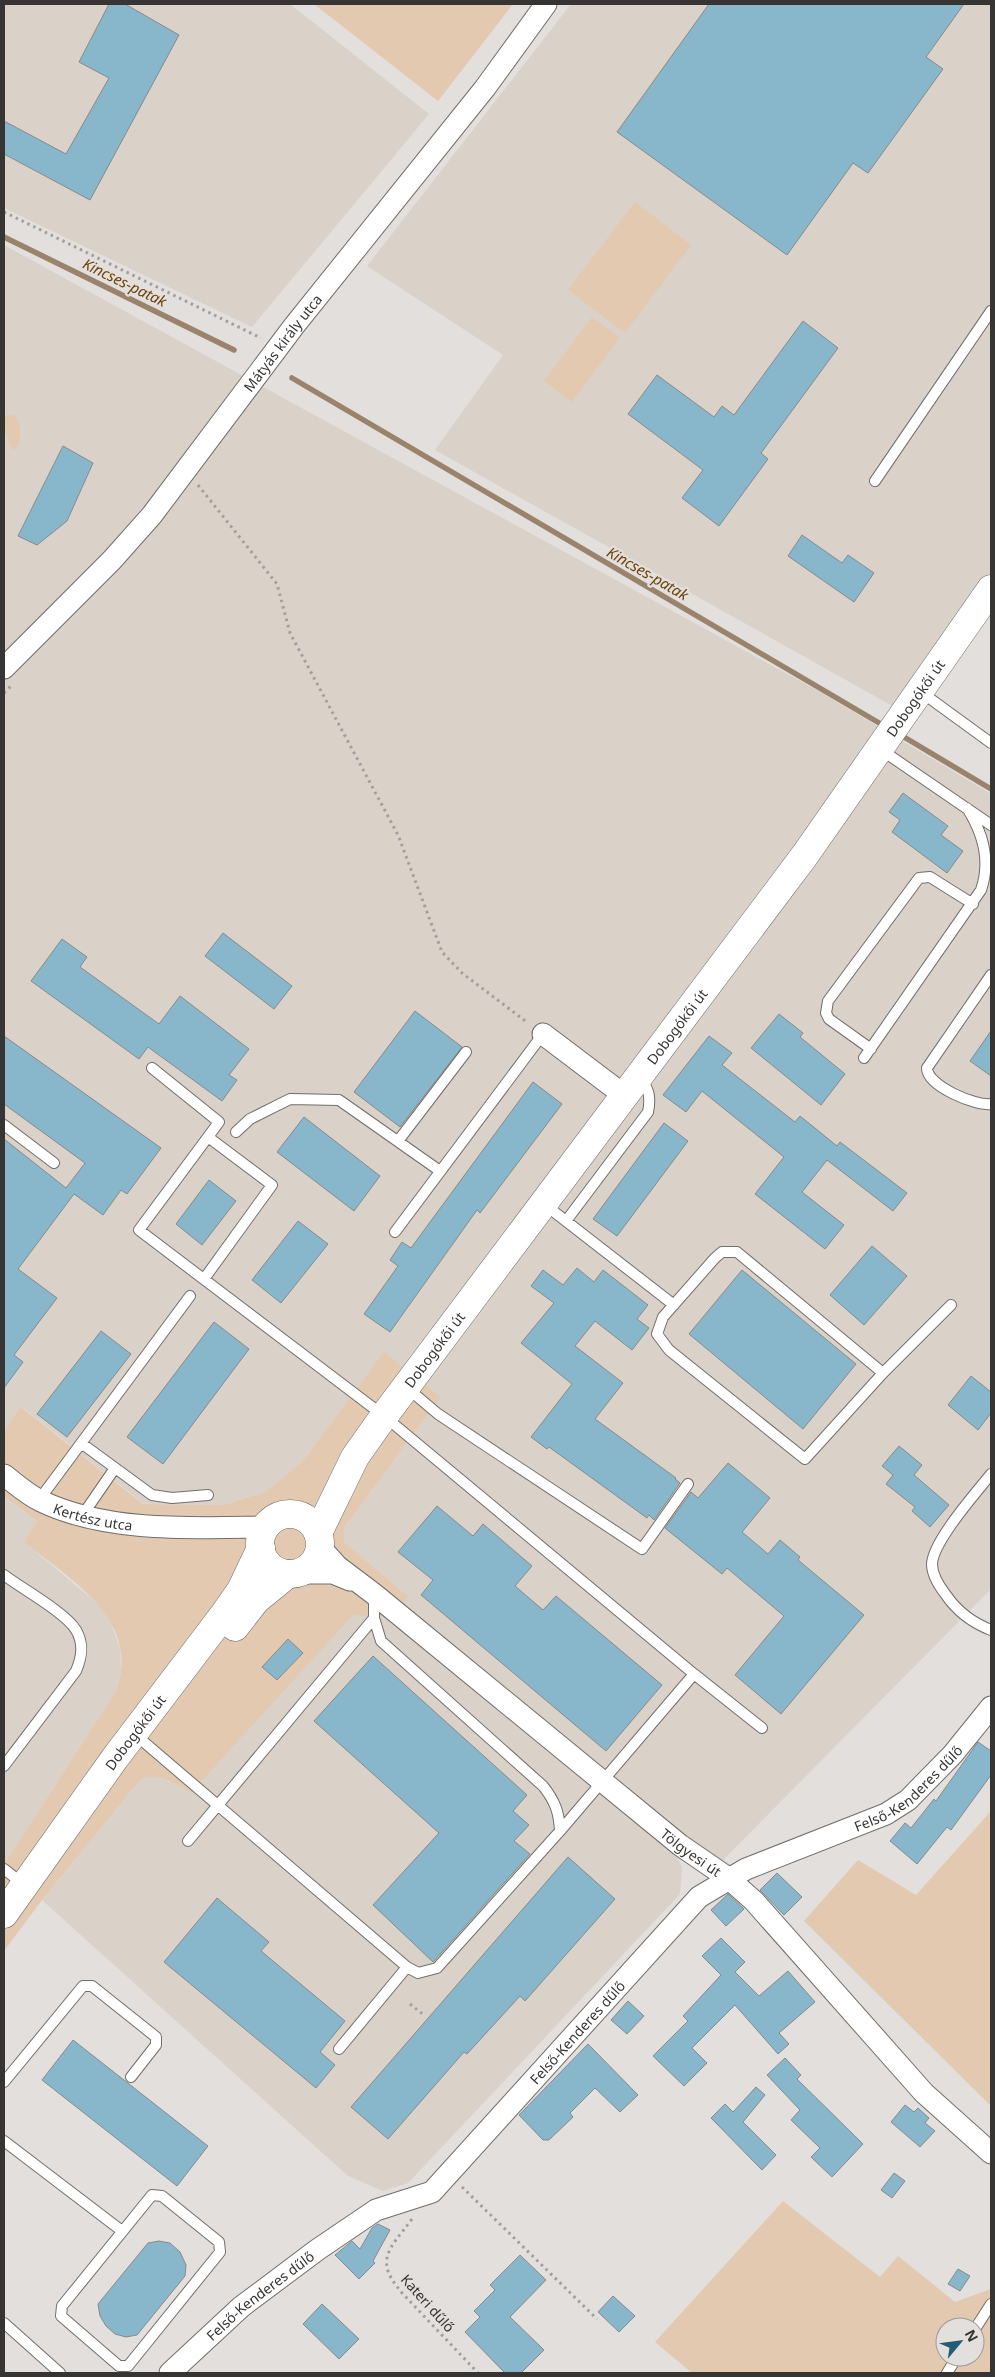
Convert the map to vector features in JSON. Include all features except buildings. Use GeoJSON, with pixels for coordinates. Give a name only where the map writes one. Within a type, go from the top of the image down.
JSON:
{"type":"FeatureCollection","features":[{"type":"Feature","properties":{"kind":"main road","name":"Dobogókői út"},"geometry":{"type":"LineString","coordinates":[[312,1532],[355,1457],[405,1386],[544,1204],[805,855],[991,590]]}},
{"type":"Feature","properties":{"kind":"main road"},"geometry":{"type":"LineString","coordinates":[[280,1516],[312,1532],[315,1562],[294,1573],[270,1566],[262,1538],[280,1516]]}},
{"type":"Feature","properties":{"kind":"main road","name":"Dobogókői út"},"geometry":{"type":"LineString","coordinates":[[4,1916],[14,1876],[115,1758],[225,1613],[241,1590],[262,1538]]}},
{"type":"Feature","properties":{"kind":"main road","name":"Dobogókői út"},"geometry":{"type":"LineString","coordinates":[[4,1916],[145,1743],[256,1600],[294,1573]]}},
{"type":"Feature","properties":{"kind":"street","name":"Mátyás király utca"},"geometry":{"type":"LineString","coordinates":[[4,668],[112,560],[152,515],[279,347],[485,88],[546,4]]}},
{"type":"Feature","properties":{"kind":"street"},"geometry":{"type":"LineString","coordinates":[[543,1034],[632,1086]]}},
{"type":"Feature","properties":{"kind":"street","name":"Kertész utca"},"geometry":{"type":"LineString","coordinates":[[4,1475],[39,1500],[82,1516],[122,1522],[194,1528],[262,1538]]}},
{"type":"Feature","properties":{"kind":"street","name":"Tölgyesi út"},"geometry":{"type":"LineString","coordinates":[[312,1532],[337,1566],[698,1857],[728,1878],[754,1901],[924,2093],[991,2153]]}},
{"type":"Feature","properties":{"kind":"street","name":"Tölgyesi út"},"geometry":{"type":"LineString","coordinates":[[294,1573],[334,1573],[367,1589]]}},
{"type":"Feature","properties":{"kind":"street","name":"Felső-Kenderes dűlő"},"geometry":{"type":"LineString","coordinates":[[170,2373],[241,2307],[317,2250],[376,2210],[432,2192],[699,1897],[718,1887],[728,1878],[793,1850],[867,1824],[908,1800],[977,1727],[991,1707]]}},
{"type":"Feature","properties":{"kind":"street"},"geometry":{"type":"LineString","coordinates":[[698,1857],[702,1874],[699,1897]]}},
{"type":"Feature","properties":{"kind":"lane"},"geometry":{"type":"LineString","coordinates":[[875,481],[991,312]]}},
{"type":"Feature","properties":{"kind":"lane"},"geometry":{"type":"LineString","coordinates":[[919,691],[991,743]]}},
{"type":"Feature","properties":{"kind":"lane"},"geometry":{"type":"LineString","coordinates":[[889,736],[967,808],[991,824]]}},
{"type":"Feature","properties":{"kind":"lane"},"geometry":{"type":"LineString","coordinates":[[864,1058],[973,904],[984,881],[986,860],[979,828],[967,808]]}},
{"type":"Feature","properties":{"kind":"lane"},"geometry":{"type":"LineString","coordinates":[[871,1049],[829,1019],[826,1012],[828,1001],[919,878],[930,877],[973,904]]}},
{"type":"Feature","properties":{"kind":"lane"},"geometry":{"type":"LineString","coordinates":[[991,975],[928,1064],[927,1072],[932,1080],[939,1085],[971,1101],[984,1105],[991,1104]]}},
{"type":"Feature","properties":{"kind":"lane"},"geometry":{"type":"LineString","coordinates":[[395,1232],[543,1034]]}},
{"type":"Feature","properties":{"kind":"lane"},"geometry":{"type":"LineString","coordinates":[[398,1141],[466,1052]]}},
{"type":"Feature","properties":{"kind":"lane"},"geometry":{"type":"LineString","coordinates":[[152,1068],[220,1122],[139,1230],[384,1416],[694,1674],[762,1728]]}},
{"type":"Feature","properties":{"kind":"lane"},"geometry":{"type":"LineString","coordinates":[[566,1221],[648,1112],[650,1102],[649,1090],[632,1086]]}},
{"type":"Feature","properties":{"kind":"lane"},"geometry":{"type":"LineString","coordinates":[[236,1132],[250,1119],[290,1099],[339,1100],[440,1170]]}},
{"type":"Feature","properties":{"kind":"lane"},"geometry":{"type":"LineString","coordinates":[[4,1125],[54,1163]]}},
{"type":"Feature","properties":{"kind":"lane"},"geometry":{"type":"LineString","coordinates":[[204,1279],[272,1185],[208,1137]]}},
{"type":"Feature","properties":{"kind":"lane"},"geometry":{"type":"LineString","coordinates":[[544,1204],[674,1304]]}},
{"type":"Feature","properties":{"kind":"lane"},"geometry":{"type":"LineString","coordinates":[[883,1373],[737,1252],[722,1252],[663,1317],[657,1334],[669,1350],[805,1459],[883,1373],[951,1305]]}},
{"type":"Feature","properties":{"kind":"lane"},"geometry":{"type":"LineString","coordinates":[[39,1500],[190,1296]]}},
{"type":"Feature","properties":{"kind":"lane"},"geometry":{"type":"LineString","coordinates":[[405,1386],[438,1414],[642,1549],[688,1484]]}},
{"type":"Feature","properties":{"kind":"lane"},"geometry":{"type":"LineString","coordinates":[[81,1443],[152,1495],[172,1498],[208,1495]]}},
{"type":"Feature","properties":{"kind":"lane"},"geometry":{"type":"LineString","coordinates":[[82,1516],[115,1468]]}},
{"type":"Feature","properties":{"kind":"lane"},"geometry":{"type":"LineString","coordinates":[[991,1474],[942,1539],[934,1554],[932,1565],[940,1588],[950,1600],[972,1621],[991,1630]]}},
{"type":"Feature","properties":{"kind":"lane"},"geometry":{"type":"LineString","coordinates":[[4,1575],[76,1629],[82,1649],[82,1658],[76,1671],[4,1766]]}},
{"type":"Feature","properties":{"kind":"lane"},"geometry":{"type":"LineString","coordinates":[[367,1589],[381,1642],[543,1786],[554,1799],[559,1812],[560,1831]]}},
{"type":"Feature","properties":{"kind":"lane"},"geometry":{"type":"LineString","coordinates":[[188,1841],[374,1618]]}},
{"type":"Feature","properties":{"kind":"lane"},"geometry":{"type":"LineString","coordinates":[[145,1743],[407,1967],[418,1973],[437,1968],[604,1781],[694,1674]]}},
{"type":"Feature","properties":{"kind":"lane"},"geometry":{"type":"LineString","coordinates":[[340,2048],[407,1967]]}},
{"type":"Feature","properties":{"kind":"lane"},"geometry":{"type":"LineString","coordinates":[[4,2082],[83,1986],[92,1986],[156,2037],[156,2045],[131,2077]]}},
{"type":"Feature","properties":{"kind":"lane"},"geometry":{"type":"LineString","coordinates":[[4,2141],[122,2230]]}},
{"type":"Feature","properties":{"kind":"lane"},"geometry":{"type":"LineString","coordinates":[[152,2194],[162,2196],[219,2242],[220,2252],[128,2366],[119,2366],[61,2316],[62,2306],[122,2230],[152,2194]]}},
{"type":"Feature","properties":{"kind":"lane"},"geometry":{"type":"LineString","coordinates":[[983,2317],[991,2304]]}},
{"type":"Feature","properties":{"kind":"lane"},"geometry":{"type":"LineString","coordinates":[[4,2323],[60,2373]]}},
{"type":"Feature","properties":{"kind":"path"},"geometry":{"type":"LineString","coordinates":[[4,212],[279,347]]}},
{"type":"Feature","properties":{"kind":"path"},"geometry":{"type":"LineString","coordinates":[[187,470],[277,584],[290,633],[398,835],[442,952],[462,973],[543,1034]]}},
{"type":"Feature","properties":{"kind":"path"},"geometry":{"type":"LineString","coordinates":[[410,2004],[425,2016]]}},
{"type":"Feature","properties":{"kind":"path"},"geometry":{"type":"LineString","coordinates":[[449,2175],[597,2319]]}},
{"type":"Feature","properties":{"kind":"path","name":"Kateri dűlő"},"geometry":{"type":"LineString","coordinates":[[432,2192],[391,2248],[386,2260],[387,2270],[394,2283],[478,2373]]}},
{"type":"Feature","properties":{"kind":"shaded area"},"geometry":{"type":"Polygon","coordinates":[[[4,4],[290,4],[429,114],[252,327],[4,208],[4,4]]]}},
{"type":"Feature","properties":{"kind":"shaded area"},"geometry":{"type":"Polygon","coordinates":[[[314,4],[513,4],[438,101],[314,4]]]}},
{"type":"Feature","properties":{"kind":"shaded area"},"geometry":{"type":"Polygon","coordinates":[[[571,4],[991,4],[991,589],[905,713],[435,450],[503,355],[367,266],[571,4]]]}},
{"type":"Feature","properties":{"kind":"shaded area"},"geometry":{"type":"Polygon","coordinates":[[[635,202],[691,245],[625,333],[568,290],[635,202]]]}},
{"type":"Feature","properties":{"kind":"shaded area"},"geometry":{"type":"Polygon","coordinates":[[[4,245],[822,693],[991,794],[991,1589],[720,1863],[678,1858],[682,1868],[680,1894],[408,2183],[383,2191],[348,2176],[42,1900],[141,1779],[149,1776],[165,1777],[191,1793],[353,1614],[390,1617],[407,1598],[344,1542],[344,1528],[441,1397],[384,1353],[303,1461],[265,1492],[224,1505],[144,1504],[22,1407],[4,1431],[4,245]]]}},
{"type":"Feature","properties":{"kind":"shaded area"},"geometry":{"type":"Polygon","coordinates":[[[592,317],[620,338],[572,402],[544,381],[592,317]]]}},
{"type":"Feature","properties":{"kind":"shaded area"},"geometry":{"type":"Polygon","coordinates":[[[4,415],[14,415],[20,424],[20,443],[14,450],[11,448],[4,427],[4,415]]]}},
{"type":"Feature","properties":{"kind":"shaded area"},"geometry":{"type":"Polygon","coordinates":[[[384,1352],[441,1397],[344,1528],[344,1542],[408,1597],[390,1617],[353,1615],[191,1793],[173,1782],[161,1778],[148,1777],[141,1779],[42,1900],[4,1951],[4,1864],[115,1693],[121,1671],[121,1650],[115,1630],[90,1596],[24,1542],[37,1521],[4,1496],[4,1431],[21,1407],[143,1504],[224,1505],[265,1492],[303,1461],[384,1352]]]}},
{"type":"Feature","properties":{"kind":"shaded area"},"geometry":{"type":"Polygon","coordinates":[[[4,1496],[37,1521],[24,1542],[98,1604],[110,1621],[120,1648],[121,1671],[115,1693],[4,1864],[4,1496]]]}},
{"type":"Feature","properties":{"kind":"shaded area"},"geometry":{"type":"Polygon","coordinates":[[[991,1811],[991,2106],[804,1921],[858,1860],[916,1895],[991,1811]]]}},
{"type":"Feature","properties":{"kind":"shaded area"},"geometry":{"type":"Polygon","coordinates":[[[783,2201],[880,2277],[898,2256],[955,2302],[991,2289],[991,2373],[692,2373],[655,2342],[783,2201]]]}},
{"type":"Feature","properties":{"kind":"waterway","name":"Kincses-patak"},"geometry":{"type":"LineString","coordinates":[[4,237],[234,350]]}},
{"type":"Feature","properties":{"kind":"waterway","name":"Kincses-patak"},"geometry":{"type":"LineString","coordinates":[[292,378],[886,727]]}},
{"type":"Feature","properties":{"kind":"waterway","name":"Kincses-patak"},"geometry":{"type":"LineString","coordinates":[[899,734],[991,789]]}}]}
